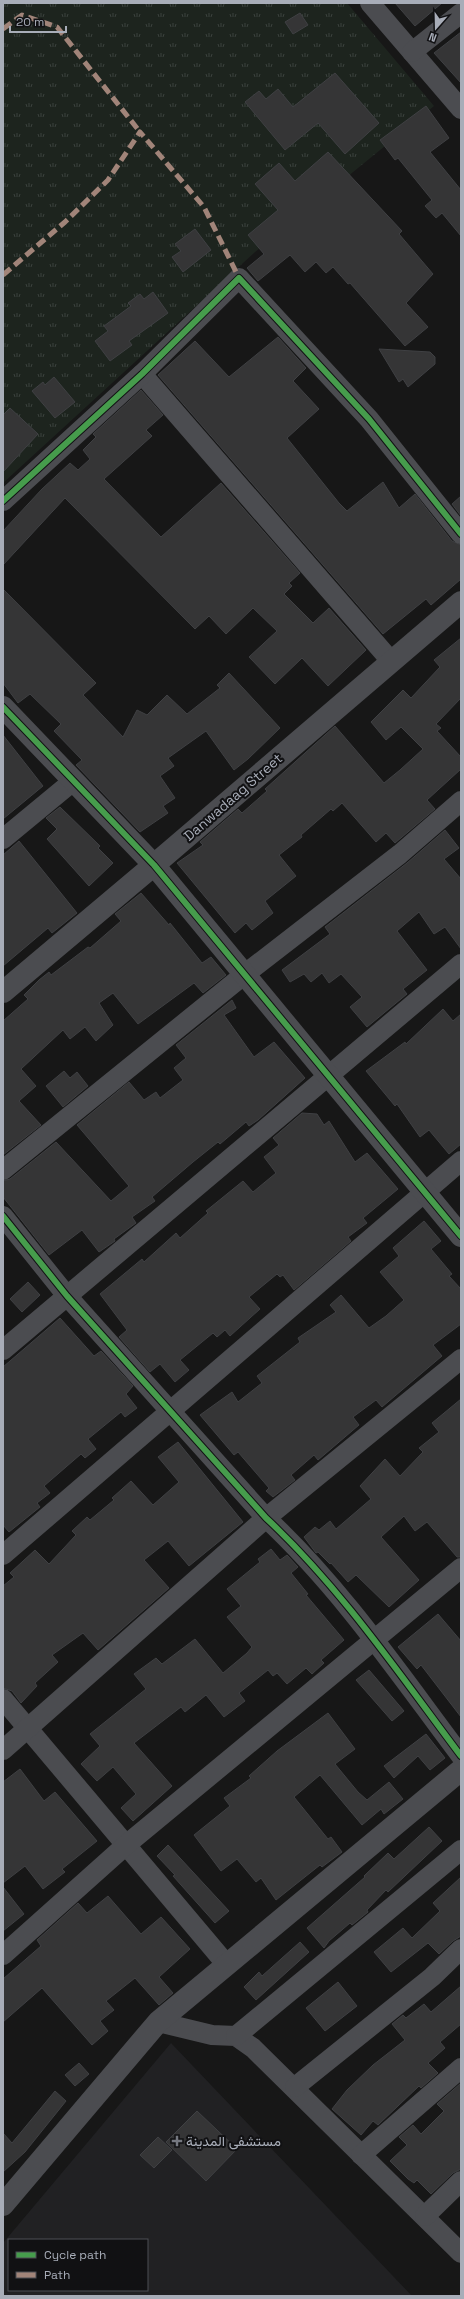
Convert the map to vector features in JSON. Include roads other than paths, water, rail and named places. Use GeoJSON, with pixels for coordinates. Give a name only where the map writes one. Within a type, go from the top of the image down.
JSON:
{"type":"FeatureCollection","features":[{"type":"Feature","properties":{"kind":"street"},"geometry":{"type":"LineString","coordinates":[[370,3],[461,109]]}},
{"type":"Feature","properties":{"kind":"street"},"geometry":{"type":"LineString","coordinates":[[412,52],[461,13]]}},
{"type":"Feature","properties":{"kind":"street"},"geometry":{"type":"LineString","coordinates":[[3,501],[142,374],[238,278],[370,419],[461,534]]}},
{"type":"Feature","properties":{"kind":"street"},"geometry":{"type":"LineString","coordinates":[[142,374],[391,661]]}},
{"type":"Feature","properties":{"kind":"street","name":"Danwadaag Street"},"geometry":{"type":"LineString","coordinates":[[3,992],[154,865],[461,602]]}},
{"type":"Feature","properties":{"kind":"street"},"geometry":{"type":"LineString","coordinates":[[3,707],[72,782],[154,865],[461,1236]]}},
{"type":"Feature","properties":{"kind":"street"},"geometry":{"type":"LineString","coordinates":[[3,839],[72,782]]}},
{"type":"Feature","properties":{"kind":"street"},"geometry":{"type":"LineString","coordinates":[[3,1170],[245,974],[400,854],[461,801]]}},
{"type":"Feature","properties":{"kind":"street"},"geometry":{"type":"LineString","coordinates":[[3,1350],[328,1074],[461,964]]}},
{"type":"Feature","properties":{"kind":"street"},"geometry":{"type":"LineString","coordinates":[[3,1555],[171,1412],[424,1191],[461,1161]]}},
{"type":"Feature","properties":{"kind":"street"},"geometry":{"type":"LineString","coordinates":[[3,1216],[67,1296],[266,1518],[292,1542],[362,1623],[461,1756]]}},
{"type":"Feature","properties":{"kind":"street"},"geometry":{"type":"LineString","coordinates":[[3,1750],[266,1518],[461,1359]]}},
{"type":"Feature","properties":{"kind":"street"},"geometry":{"type":"LineString","coordinates":[[3,1955],[126,1845],[461,1568]]}},
{"type":"Feature","properties":{"kind":"street"},"geometry":{"type":"LineString","coordinates":[[3,1699],[227,1965]]}},
{"type":"Feature","properties":{"kind":"street"},"geometry":{"type":"LineString","coordinates":[[5,2197],[158,2022],[461,1770]]}},
{"type":"Feature","properties":{"kind":"street"},"geometry":{"type":"LineString","coordinates":[[236,2036],[461,1850]]}},
{"type":"Feature","properties":{"kind":"street"},"geometry":{"type":"LineString","coordinates":[[295,2087],[432,1976],[461,1949]]}},
{"type":"Feature","properties":{"kind":"street"},"geometry":{"type":"LineString","coordinates":[[158,2022],[206,2034],[236,2036],[253,2048],[295,2087],[361,2155],[461,2253]]}},
{"type":"Feature","properties":{"kind":"street"},"geometry":{"type":"LineString","coordinates":[[361,2155],[461,2068]]}},
{"type":"Feature","properties":{"kind":"street"},"geometry":{"type":"LineString","coordinates":[[424,2216],[461,2181]]}},
{"type":"Feature","properties":{"kind":"place","name":"مستشفى المدينة"},"geometry":{"type":"Point","coordinates":[177,2141]}}]}
